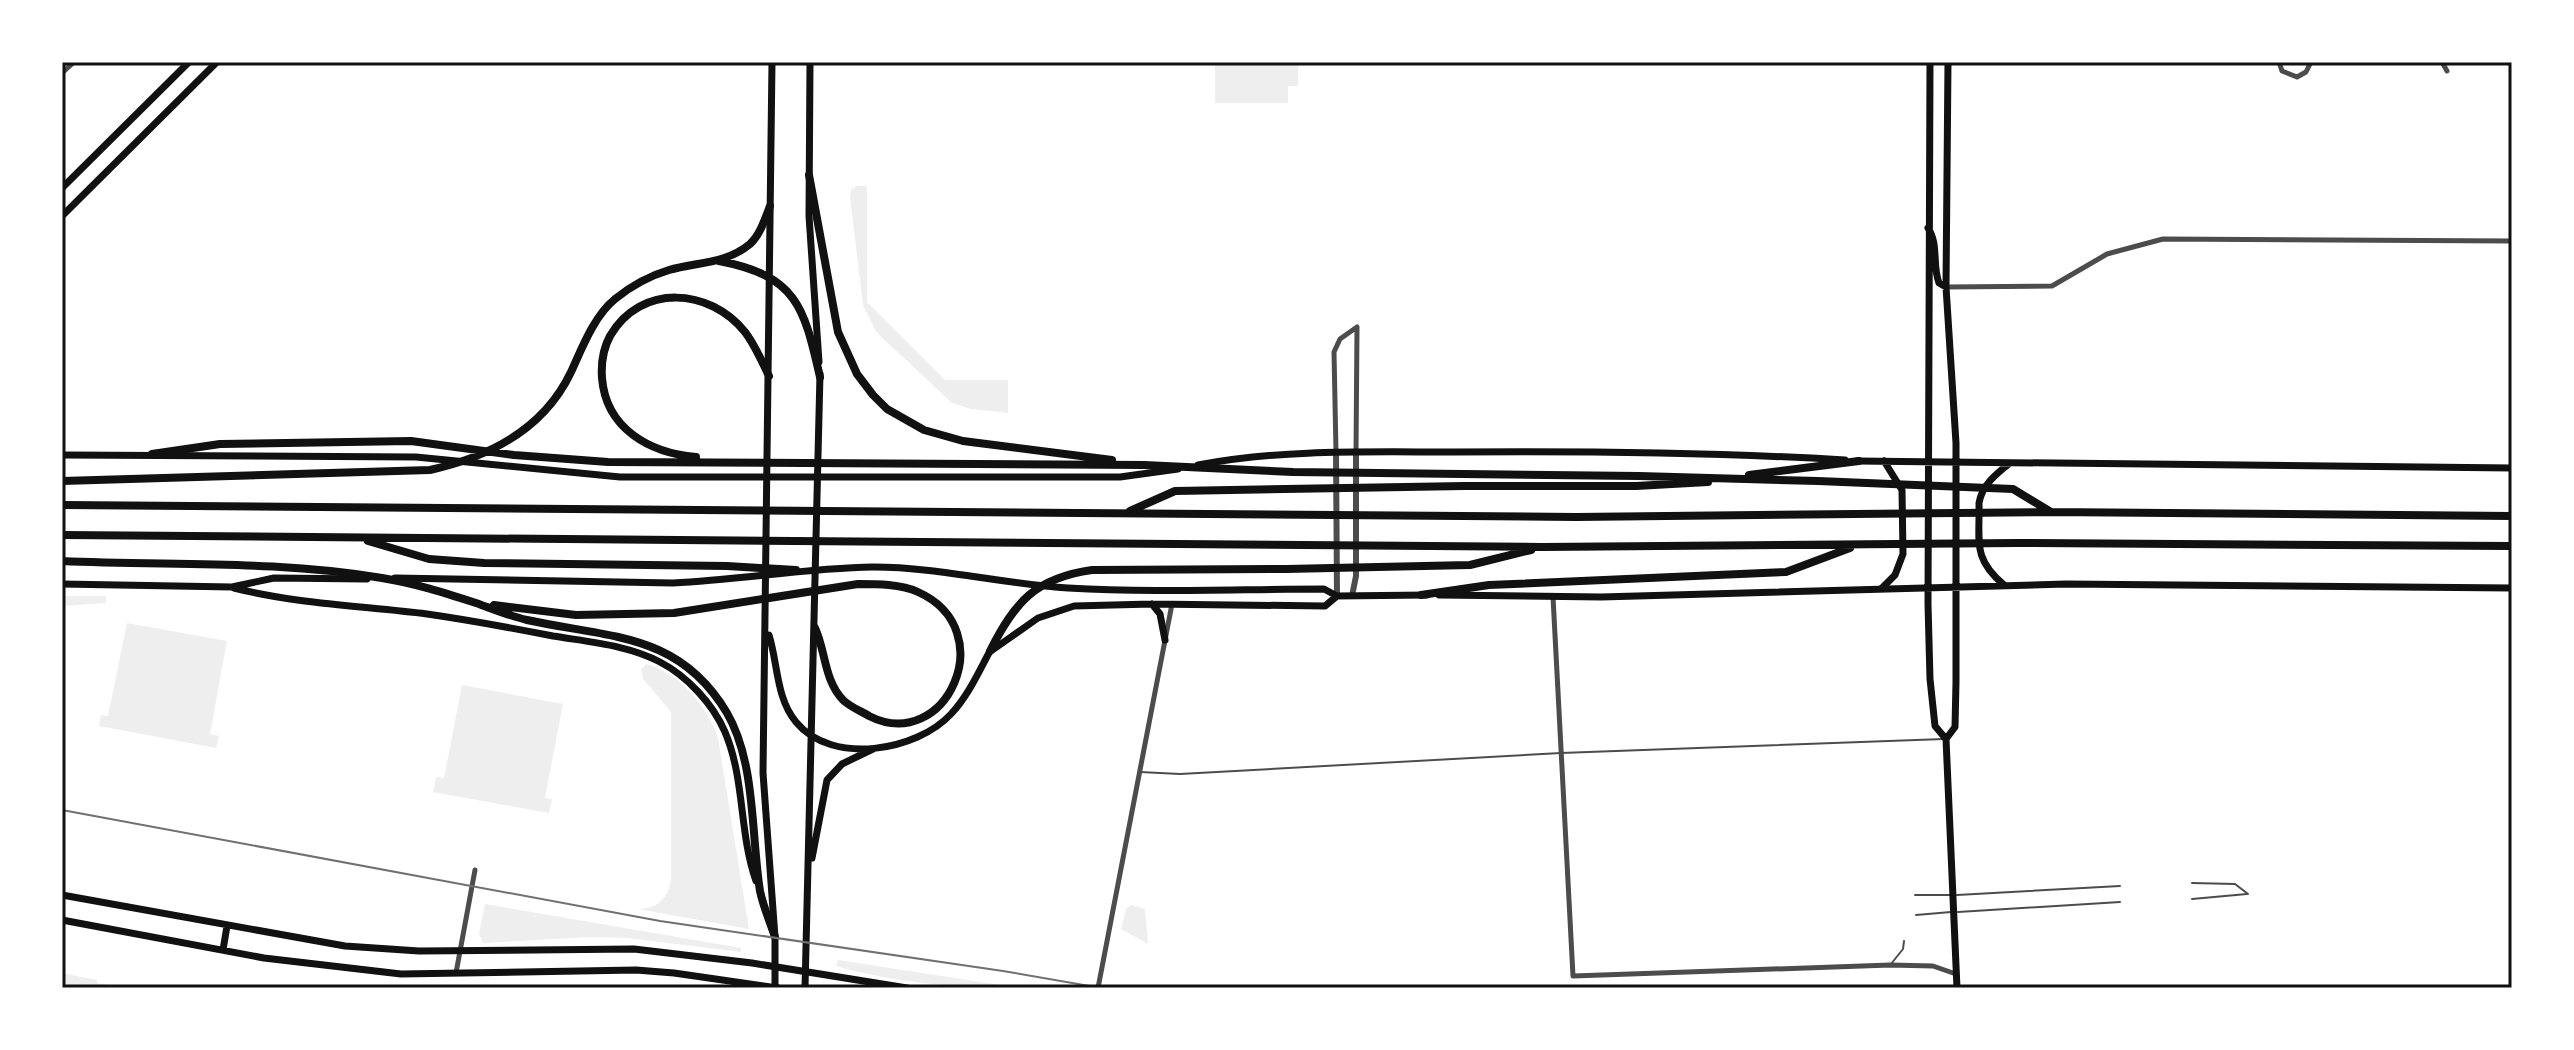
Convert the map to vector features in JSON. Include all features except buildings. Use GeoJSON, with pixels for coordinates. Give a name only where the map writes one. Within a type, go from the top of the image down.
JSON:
{"type":"FeatureCollection","features":[{"type":"Feature","properties":{"kind":"highway"},"geometry":{"type":"LineString","coordinates":[[809,175],[838,332],[857,374],[887,409],[924,430],[963,441],[1144,465]]}},
{"type":"Feature","properties":{"kind":"highway"},"geometry":{"type":"LineString","coordinates":[[62,481],[430,470],[464,462],[502,445],[532,425],[569,377],[610,302],[649,277],[671,269],[719,261],[750,243],[770,206]]}},
{"type":"Feature","properties":{"kind":"highway"},"geometry":{"type":"LineString","coordinates":[[719,261],[738,265],[770,279],[788,292],[808,323],[820,377]]}},
{"type":"Feature","properties":{"kind":"highway"},"geometry":{"type":"LineString","coordinates":[[745,461],[686,456],[657,450],[639,441],[622,427],[611,412],[603,392],[601,368],[605,350],[622,321],[638,308],[658,299],[675,296],[692,298],[712,304],[746,333],[769,376]]}},
{"type":"Feature","properties":{"kind":"highway"},"geometry":{"type":"LineString","coordinates":[[152,454],[220,444],[411,441],[567,460],[658,463],[1144,465],[1293,472],[1639,476],[2013,489],[2051,512]]}},
{"type":"Feature","properties":{"kind":"highway"},"geometry":{"type":"LineString","coordinates":[[1125,513],[1175,491],[1636,486],[1712,482],[1859,461]]}},
{"type":"Feature","properties":{"kind":"highway"},"geometry":{"type":"LineString","coordinates":[[62,505],[1657,517],[2051,512],[2512,516]]}},
{"type":"Feature","properties":{"kind":"highway"},"geometry":{"type":"LineString","coordinates":[[62,535],[1542,547],[2512,546]]}},
{"type":"Feature","properties":{"kind":"highway"},"geometry":{"type":"LineString","coordinates":[[355,538],[429,559],[484,563],[727,566],[796,570]]}},
{"type":"Feature","properties":{"kind":"highway"},"geometry":{"type":"LineString","coordinates":[[1421,595],[1489,585],[1786,572],[1859,545]]}},
{"type":"Feature","properties":{"kind":"highway"},"geometry":{"type":"LineString","coordinates":[[990,651],[1019,603],[1055,578],[1073,572],[1470,565],[1542,547]]}},
{"type":"Feature","properties":{"kind":"highway"},"geometry":{"type":"LineString","coordinates":[[62,561],[273,565],[386,578],[524,619],[635,640],[663,650],[687,666],[710,688],[729,716],[742,750],[761,893],[775,937]]}},
{"type":"Feature","properties":{"kind":"highway"},"geometry":{"type":"LineString","coordinates":[[473,602],[525,610],[618,616],[674,613],[858,584],[883,585],[917,591],[935,602],[953,624],[962,649],[961,671],[951,692],[918,720],[896,724],[877,720],[844,701],[834,688],[828,676],[823,645],[815,628]]}},
{"type":"Feature","properties":{"kind":"main road"},"geometry":{"type":"LineString","coordinates":[[62,188],[189,62]]}},
{"type":"Feature","properties":{"kind":"main road"},"geometry":{"type":"LineString","coordinates":[[62,216],[217,62]]}},
{"type":"Feature","properties":{"kind":"main road"},"geometry":{"type":"LineString","coordinates":[[62,920],[329,967],[401,974],[636,970],[776,988],[764,805],[772,62]]}},
{"type":"Feature","properties":{"kind":"main road"},"geometry":{"type":"LineString","coordinates":[[805,988],[820,377],[810,248],[810,62]]}},
{"type":"Feature","properties":{"kind":"main road"},"geometry":{"type":"LineString","coordinates":[[1946,739],[1955,727],[1956,586],[1954,391],[1946,287],[1948,63],[1930,63],[1927,587],[1935,726],[1946,739],[1957,988]]}},
{"type":"Feature","properties":{"kind":"main road"},"geometry":{"type":"LineString","coordinates":[[1928,227],[1936,252],[1936,274],[1939,283],[1946,287]]}},
{"type":"Feature","properties":{"kind":"main road"},"geometry":{"type":"LineString","coordinates":[[62,455],[416,457],[620,477],[1010,478],[1136,475],[1268,454],[1356,456],[1557,451],[1766,455],[1859,461],[2512,468]]}},
{"type":"Feature","properties":{"kind":"main road"},"geometry":{"type":"LineString","coordinates":[[1881,589],[1895,575],[1903,554],[1902,490],[1884,461]]}},
{"type":"Feature","properties":{"kind":"main road"},"geometry":{"type":"LineString","coordinates":[[2004,585],[1987,571],[1980,552],[1979,503],[1980,495],[1989,481],[2010,463]]}},
{"type":"Feature","properties":{"kind":"main road"},"geometry":{"type":"LineString","coordinates":[[62,584],[232,587],[274,578],[673,583],[719,581],[796,570],[914,569],[1065,588],[1324,589],[1337,596],[1553,597],[2004,585],[2512,588]]}},
{"type":"Feature","properties":{"kind":"main road"},"geometry":{"type":"LineString","coordinates":[[232,587],[274,598],[428,614],[487,624],[621,648],[661,663],[687,681],[709,705],[725,732],[734,763],[747,856],[761,893]]}},
{"type":"Feature","properties":{"kind":"main road"},"geometry":{"type":"LineString","coordinates":[[767,629],[775,654],[780,690],[796,723],[810,734],[845,748],[875,748],[899,745],[923,736],[950,715],[968,693],[990,651],[1038,618],[1054,612],[1074,606],[1152,604],[1325,606],[1337,596]]}},
{"type":"Feature","properties":{"kind":"main road"},"geometry":{"type":"LineString","coordinates":[[1152,604],[1160,614],[1165,640]]}},
{"type":"Feature","properties":{"kind":"main road"},"geometry":{"type":"LineString","coordinates":[[808,874],[827,780],[842,764],[875,748]]}},
{"type":"Feature","properties":{"kind":"main road"},"geometry":{"type":"LineString","coordinates":[[62,895],[345,946],[460,951],[609,948],[752,963],[907,988]]}},
{"type":"Feature","properties":{"kind":"main road"},"geometry":{"type":"LineString","coordinates":[[223,950],[227,926]]}},
{"type":"Feature","properties":{"kind":"street"},"geometry":{"type":"LineString","coordinates":[[62,73],[74,62]]}},
{"type":"Feature","properties":{"kind":"street"},"geometry":{"type":"LineString","coordinates":[[2279,62],[2282,71],[2292,77],[2306,72],[2311,62]]}},
{"type":"Feature","properties":{"kind":"street"},"geometry":{"type":"LineString","coordinates":[[2442,62],[2447,71]]}},
{"type":"Feature","properties":{"kind":"street"},"geometry":{"type":"LineString","coordinates":[[1946,287],[2052,286],[2107,254],[2163,239],[2512,241]]}},
{"type":"Feature","properties":{"kind":"street"},"geometry":{"type":"LineString","coordinates":[[1337,596],[1334,352],[1340,339],[1357,327],[1356,576],[1352,596]]}},
{"type":"Feature","properties":{"kind":"street"},"geometry":{"type":"LineString","coordinates":[[1553,597],[1573,976],[1890,965],[1933,966],[1956,974]]}},
{"type":"Feature","properties":{"kind":"street"},"geometry":{"type":"LineString","coordinates":[[1098,988],[1172,604]]}},
{"type":"Feature","properties":{"kind":"street"},"geometry":{"type":"LineString","coordinates":[[456,973],[475,870]]}},
{"type":"Feature","properties":{"kind":"lane"},"geometry":{"type":"LineString","coordinates":[[1140,772],[1195,773],[1561,753],[1946,739]]}},
{"type":"Feature","properties":{"kind":"lane"},"geometry":{"type":"LineString","coordinates":[[2192,883],[2235,884],[2248,894],[2192,899]]}},
{"type":"Feature","properties":{"kind":"lane"},"geometry":{"type":"LineString","coordinates":[[1915,895],[2120,886]]}},
{"type":"Feature","properties":{"kind":"lane"},"geometry":{"type":"LineString","coordinates":[[1916,915],[2120,902]]}},
{"type":"Feature","properties":{"kind":"lane"},"geometry":{"type":"LineString","coordinates":[[1890,965],[1897,959],[1904,941]]}},
{"type":"Feature","properties":{"kind":"shaded area"},"geometry":{"type":"Polygon","coordinates":[[[1215,62],[1298,62],[1298,86],[1288,86],[1288,103],[1215,103],[1215,62]]]}},
{"type":"Feature","properties":{"kind":"shaded area"},"geometry":{"type":"Polygon","coordinates":[[[857,186],[867,186],[867,302],[945,380],[1008,380],[1008,413],[971,409],[952,403],[876,332],[863,305],[850,197],[851,190],[857,186]]]}},
{"type":"Feature","properties":{"kind":"shaded area"},"geometry":{"type":"Polygon","coordinates":[[[62,596],[106,596],[106,603],[62,606],[62,596]]]}},
{"type":"Feature","properties":{"kind":"shaded area"},"geometry":{"type":"Polygon","coordinates":[[[127,623],[227,641],[210,734],[219,736],[216,748],[99,726],[101,715],[108,716],[127,623]]]}},
{"type":"Feature","properties":{"kind":"shaded area"},"geometry":{"type":"Polygon","coordinates":[[[646,664],[670,675],[691,692],[707,714],[718,738],[749,929],[638,909],[660,902],[671,881],[671,712],[643,679],[641,670],[646,664]]]}},
{"type":"Feature","properties":{"kind":"shaded area"},"geometry":{"type":"Polygon","coordinates":[[[462,685],[563,704],[545,798],[552,799],[549,813],[433,792],[436,777],[444,778],[462,685]]]}},
{"type":"Feature","properties":{"kind":"shaded area"},"geometry":{"type":"Polygon","coordinates":[[[485,904],[741,948],[741,952],[628,938],[483,943],[479,934],[485,904]]]}},
{"type":"Feature","properties":{"kind":"shaded area"},"geometry":{"type":"Polygon","coordinates":[[[1131,905],[1145,909],[1148,944],[1121,929],[1126,909],[1131,905]]]}},
{"type":"Feature","properties":{"kind":"shaded area"},"geometry":{"type":"Polygon","coordinates":[[[838,960],[1020,988],[951,986],[904,980],[836,966],[838,960]]]}},
{"type":"Feature","properties":{"kind":"shaded area"},"geometry":{"type":"Polygon","coordinates":[[[62,973],[97,980],[97,983],[125,988],[62,988],[62,973]]]}},
{"type":"Feature","properties":{"kind":"tram line"},"geometry":{"type":"LineString","coordinates":[[62,810],[660,921],[1101,988]]}}]}
